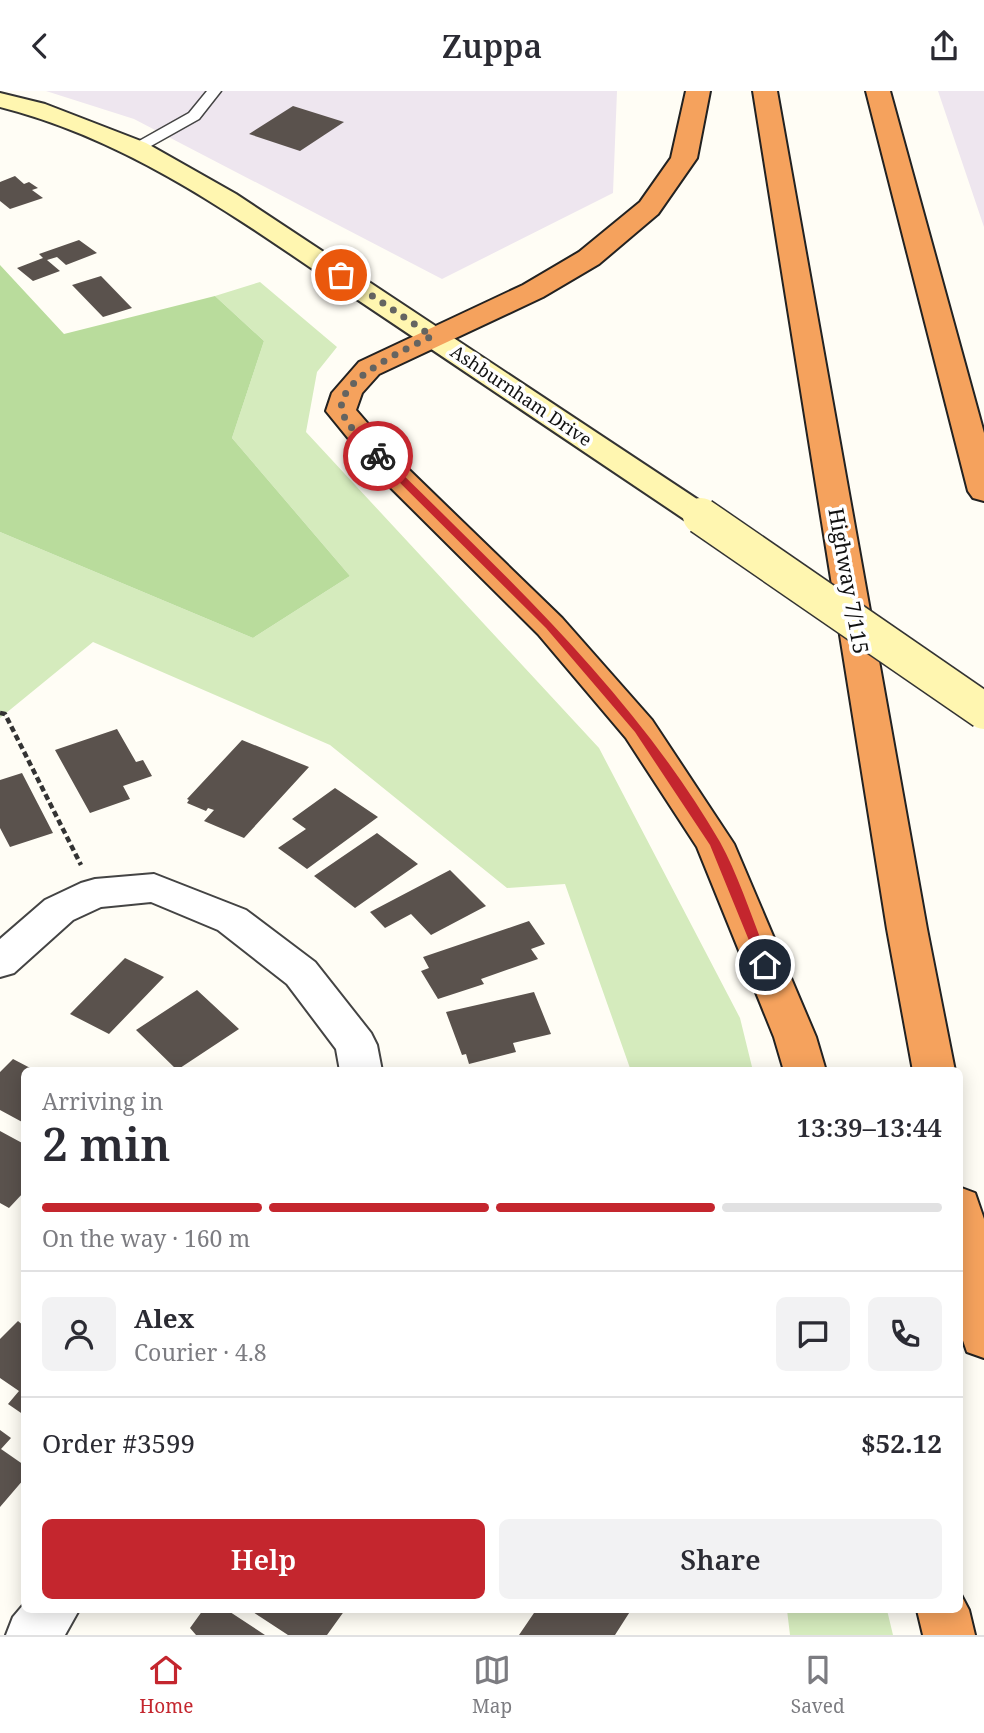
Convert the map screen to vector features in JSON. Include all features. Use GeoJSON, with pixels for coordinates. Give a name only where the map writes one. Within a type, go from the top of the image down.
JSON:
{"type":"FeatureCollection","features":[{"type":"Feature","properties":{"kind":"highway"},"geometry":{"type":"LineString","coordinates":[[698,91],[684,158],[649,208],[589,258],[533,291],[432,336],[369,368],[354,384],[342,403],[341,411],[390,469],[550,626],[639,729],[715,844],[795,1037],[804,1067]]}},
{"type":"Feature","properties":{"kind":"highway","name":"Highway 7/115"},"geometry":{"type":"LineString","coordinates":[[765,91],[906,929],[932,1067]]}},
{"type":"Feature","properties":{"kind":"highway"},"geometry":{"type":"LineString","coordinates":[[878,91],[984,491]]}},
{"type":"Feature","properties":{"kind":"highway"},"geometry":{"type":"LineString","coordinates":[[963,1227],[984,1338]]}},
{"type":"Feature","properties":{"kind":"highway"},"geometry":{"type":"LineString","coordinates":[[944,1613],[949,1635]]}},
{"type":"Feature","properties":{"kind":"main road","name":"Ashburnham Drive"},"geometry":{"type":"LineString","coordinates":[[0,100],[36,109],[137,148],[227,200],[701,516],[984,711]]}},
{"type":"Feature","properties":{"kind":"street"},"geometry":{"type":"LineString","coordinates":[[0,962],[59,909],[96,893],[154,888],[232,919],[301,973],[356,1045],[360,1067]]}},
{"type":"Feature","properties":{"kind":"street"},"geometry":{"type":"LineString","coordinates":[[32,1635],[50,1613]]}},
{"type":"Feature","properties":{"kind":"lane"},"geometry":{"type":"LineString","coordinates":[[137,148],[194,116],[214,91]]}},
{"type":"Feature","properties":{"kind":"path"},"geometry":{"type":"LineString","coordinates":[[0,713],[5,714],[96,893]]}},
{"type":"Feature","properties":{"kind":"shaded area"},"geometry":{"type":"Polygon","coordinates":[[[46,91],[617,91],[613,193],[442,279],[134,119],[46,91]]]}},
{"type":"Feature","properties":{"kind":"shaded area"},"geometry":{"type":"Polygon","coordinates":[[[938,91],[984,91],[984,227],[938,91]]]}},
{"type":"Feature","properties":{"kind":"green space"},"geometry":{"type":"Polygon","coordinates":[[[0,265],[64,334],[215,296],[264,341],[232,438],[350,576],[253,638],[0,532],[0,265]]]}},
{"type":"Feature","properties":{"kind":"green space"},"geometry":{"type":"Polygon","coordinates":[[[260,282],[337,347],[317,372],[306,432],[599,748],[740,1018],[752,1067],[630,1067],[565,884],[507,888],[330,745],[93,642],[0,718],[0,532],[253,638],[350,576],[232,438],[264,341],[215,296],[260,282]]]}},
{"type":"Feature","properties":{"kind":"green space"},"geometry":{"type":"Polygon","coordinates":[[[787,1613],[888,1613],[893,1635],[790,1635],[787,1613]]]}},
{"type":"Feature","properties":{"kind":"building"},"geometry":{"type":"Polygon","coordinates":[[[293,106],[344,122],[300,151],[249,134],[293,106]]]}},
{"type":"Feature","properties":{"kind":"building"},"geometry":{"type":"Polygon","coordinates":[[[15,176],[24,184],[29,182],[38,188],[32,190],[43,198],[10,209],[0,201],[0,182],[15,176]]]}},
{"type":"Feature","properties":{"kind":"building"},"geometry":{"type":"Polygon","coordinates":[[[79,240],[97,253],[66,265],[57,257],[47,260],[60,271],[33,281],[17,268],[43,258],[39,254],[79,240]]]}},
{"type":"Feature","properties":{"kind":"building"},"geometry":{"type":"Polygon","coordinates":[[[101,276],[132,308],[103,317],[72,285],[101,276]]]}},
{"type":"Feature","properties":{"kind":"building"},"geometry":{"type":"Polygon","coordinates":[[[117,729],[136,762],[143,760],[152,776],[123,786],[130,799],[90,813],[55,750],[117,729]]]}},
{"type":"Feature","properties":{"kind":"building"},"geometry":{"type":"Polygon","coordinates":[[[242,740],[309,767],[244,838],[204,821],[214,810],[208,808],[206,811],[187,803],[187,799],[242,740]]]}},
{"type":"Feature","properties":{"kind":"building"},"geometry":{"type":"Polygon","coordinates":[[[22,773],[53,833],[10,847],[0,828],[0,780],[22,773]]]}},
{"type":"Feature","properties":{"kind":"building"},"geometry":{"type":"Polygon","coordinates":[[[335,788],[378,817],[307,869],[278,848],[306,829],[292,819],[335,788]]]}},
{"type":"Feature","properties":{"kind":"building"},"geometry":{"type":"Polygon","coordinates":[[[377,833],[418,864],[355,908],[314,876],[377,833]]]}},
{"type":"Feature","properties":{"kind":"building"},"geometry":{"type":"Polygon","coordinates":[[[450,870],[486,906],[431,935],[411,914],[385,928],[370,912],[450,870]]]}},
{"type":"Feature","properties":{"kind":"building"},"geometry":{"type":"Polygon","coordinates":[[[529,921],[545,944],[531,949],[538,959],[481,979],[484,984],[438,999],[421,971],[429,968],[423,957],[529,921]]]}},
{"type":"Feature","properties":{"kind":"building"},"geometry":{"type":"Polygon","coordinates":[[[125,958],[164,977],[109,1034],[70,1014],[125,958]]]}},
{"type":"Feature","properties":{"kind":"building"},"geometry":{"type":"Polygon","coordinates":[[[197,990],[239,1029],[182,1067],[174,1067],[136,1030],[197,990]]]}},
{"type":"Feature","properties":{"kind":"building"},"geometry":{"type":"Polygon","coordinates":[[[534,992],[551,1034],[513,1043],[516,1052],[469,1064],[466,1054],[462,1055],[446,1012],[534,992]]]}},
{"type":"Feature","properties":{"kind":"building"},"geometry":{"type":"Polygon","coordinates":[[[13,1059],[28,1067],[21,1067],[21,1121],[0,1110],[0,1072],[13,1059]]]}},
{"type":"Feature","properties":{"kind":"building"},"geometry":{"type":"Polygon","coordinates":[[[0,1131],[21,1142],[21,1195],[9,1208],[0,1203],[0,1131]]]}},
{"type":"Feature","properties":{"kind":"building"},"geometry":{"type":"Polygon","coordinates":[[[18,1321],[21,1324],[21,1413],[8,1404],[19,1391],[0,1378],[0,1339],[18,1321]]]}},
{"type":"Feature","properties":{"kind":"building"},"geometry":{"type":"Polygon","coordinates":[[[0,1430],[11,1438],[1,1449],[21,1463],[21,1482],[0,1507],[0,1430]]]}},
{"type":"Feature","properties":{"kind":"building"},"geometry":{"type":"Polygon","coordinates":[[[201,1613],[232,1613],[265,1635],[196,1635],[190,1628],[201,1613]]]}},
{"type":"Feature","properties":{"kind":"building"},"geometry":{"type":"Polygon","coordinates":[[[255,1613],[343,1613],[327,1635],[288,1635],[255,1613]]]}},
{"type":"Feature","properties":{"kind":"building"},"geometry":{"type":"Polygon","coordinates":[[[534,1613],[629,1613],[615,1635],[519,1635],[534,1613]]]}},
{"type":"Feature","properties":{"kind":"way so far"},"geometry":{"type":"LineString","coordinates":[[341,275],[432,336],[369,368],[354,384],[342,403],[341,411],[348,422],[378,456]]}},
{"type":"Feature","properties":{"kind":"route"},"geometry":{"type":"LineString","coordinates":[[378,456],[550,626],[639,729],[715,844],[765,965]]}}]}
